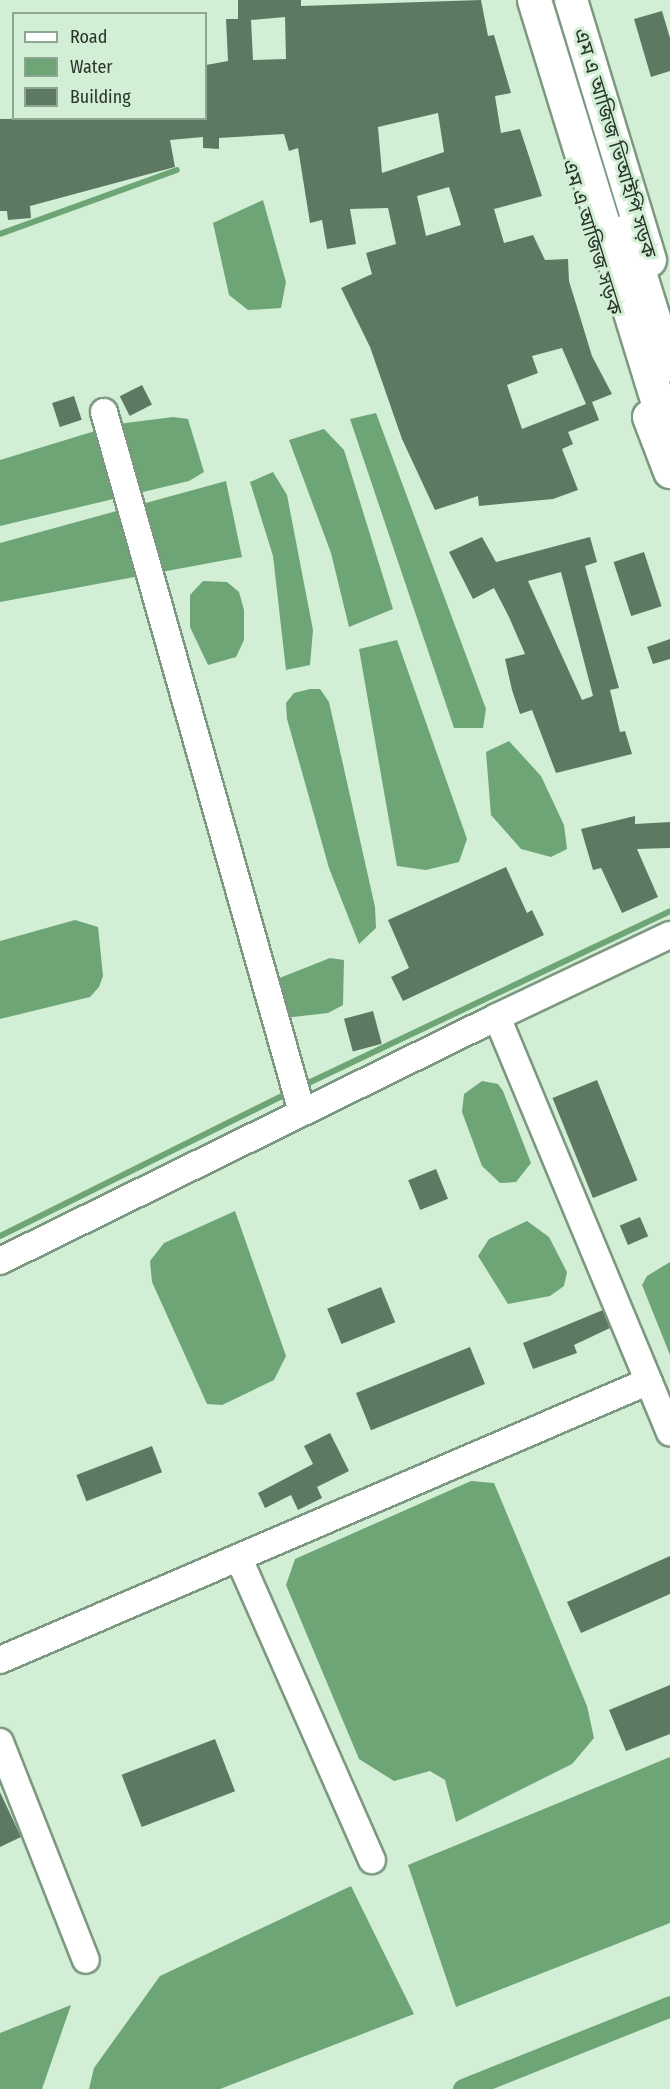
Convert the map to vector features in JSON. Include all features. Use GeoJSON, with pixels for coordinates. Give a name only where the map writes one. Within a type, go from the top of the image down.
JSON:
{"type":"FeatureCollection","features":[{"type":"Feature","properties":{"kind":"highway"},"geometry":{"type":"LineString","coordinates":[[534,0],[670,441]]}},
{"type":"Feature","properties":{"kind":"highway"},"geometry":{"type":"LineString","coordinates":[[555,0],[670,373]]}},
{"type":"Feature","properties":{"kind":"main road","name":"এম এ আজিজ সড়ক"},"geometry":{"type":"LineString","coordinates":[[522,0],[618,321],[670,472]]}},
{"type":"Feature","properties":{"kind":"main road","name":"এম এ আজিজ ভিআইপি সড়ক"},"geometry":{"type":"LineString","coordinates":[[571,0],[670,320]]}},
{"type":"Feature","properties":{"kind":"street"},"geometry":{"type":"LineString","coordinates":[[104,412],[302,1112]]}},
{"type":"Feature","properties":{"kind":"street"},"geometry":{"type":"LineString","coordinates":[[0,1261],[497,1017],[670,935]]}},
{"type":"Feature","properties":{"kind":"street"},"geometry":{"type":"LineString","coordinates":[[497,1017],[670,1432]]}},
{"type":"Feature","properties":{"kind":"street"},"geometry":{"type":"LineString","coordinates":[[0,1660],[240,1562],[649,1381]]}},
{"type":"Feature","properties":{"kind":"street"},"geometry":{"type":"LineString","coordinates":[[240,1562],[372,1860]]}},
{"type":"Feature","properties":{"kind":"street"},"geometry":{"type":"LineString","coordinates":[[0,1742],[86,1960]]}},
{"type":"Feature","properties":{"kind":"water"},"geometry":{"type":"Polygon","coordinates":[[[263,200],[286,282],[281,308],[248,310],[229,295],[213,223],[263,200]]]}},
{"type":"Feature","properties":{"kind":"water"},"geometry":{"type":"Polygon","coordinates":[[[376,413],[486,709],[483,728],[454,728],[350,419],[376,413]]]}},
{"type":"Feature","properties":{"kind":"water"},"geometry":{"type":"Polygon","coordinates":[[[173,417],[188,419],[204,472],[189,481],[0,526],[0,460],[118,424],[173,417]]]}},
{"type":"Feature","properties":{"kind":"water"},"geometry":{"type":"Polygon","coordinates":[[[324,429],[344,450],[393,609],[349,627],[331,553],[289,440],[324,429]]]}},
{"type":"Feature","properties":{"kind":"water"},"geometry":{"type":"Polygon","coordinates":[[[273,472],[287,495],[313,630],[310,665],[286,670],[273,556],[250,482],[273,472]]]}},
{"type":"Feature","properties":{"kind":"water"},"geometry":{"type":"Polygon","coordinates":[[[226,481],[242,557],[0,602],[0,543],[226,481]]]}},
{"type":"Feature","properties":{"kind":"water"},"geometry":{"type":"Polygon","coordinates":[[[203,581],[227,582],[239,592],[244,610],[244,640],[236,657],[208,665],[190,627],[190,595],[203,581]]]}},
{"type":"Feature","properties":{"kind":"water"},"geometry":{"type":"Polygon","coordinates":[[[397,640],[467,839],[459,862],[426,870],[397,866],[359,649],[397,640]]]}},
{"type":"Feature","properties":{"kind":"water"},"geometry":{"type":"Polygon","coordinates":[[[320,689],[329,702],[375,907],[376,928],[359,944],[329,868],[287,719],[286,703],[294,693],[320,689]]]}},
{"type":"Feature","properties":{"kind":"water"},"geometry":{"type":"Polygon","coordinates":[[[509,741],[541,776],[564,825],[567,849],[551,857],[521,849],[491,815],[486,752],[509,741]]]}},
{"type":"Feature","properties":{"kind":"water"},"geometry":{"type":"Polygon","coordinates":[[[75,920],[98,927],[103,976],[99,987],[90,997],[0,1019],[0,941],[75,920]]]}},
{"type":"Feature","properties":{"kind":"water"},"geometry":{"type":"Polygon","coordinates":[[[330,958],[344,960],[343,1005],[328,1013],[284,1018],[272,981],[330,958]]]}},
{"type":"Feature","properties":{"kind":"water"},"geometry":{"type":"Polygon","coordinates":[[[482,1081],[498,1084],[503,1091],[531,1163],[516,1182],[500,1183],[482,1166],[462,1112],[464,1094],[482,1081]]]}},
{"type":"Feature","properties":{"kind":"water"},"geometry":{"type":"Polygon","coordinates":[[[235,1211],[286,1356],[274,1380],[222,1405],[207,1404],[152,1282],[150,1261],[164,1243],[235,1211]]]}},
{"type":"Feature","properties":{"kind":"water"},"geometry":{"type":"Polygon","coordinates":[[[527,1221],[549,1237],[567,1272],[564,1286],[550,1296],[508,1304],[478,1256],[489,1239],[527,1221]]]}},
{"type":"Feature","properties":{"kind":"water"},"geometry":{"type":"Polygon","coordinates":[[[670,1262],[670,1355],[642,1285],[647,1276],[670,1262]]]}},
{"type":"Feature","properties":{"kind":"water"},"geometry":{"type":"Polygon","coordinates":[[[471,1481],[494,1483],[587,1706],[594,1738],[572,1764],[456,1822],[445,1780],[430,1771],[394,1781],[359,1759],[286,1585],[295,1559],[471,1481]]]}},
{"type":"Feature","properties":{"kind":"water"},"geometry":{"type":"Polygon","coordinates":[[[670,1757],[670,1923],[456,2007],[408,1865],[670,1757]]]}},
{"type":"Feature","properties":{"kind":"water"},"geometry":{"type":"Polygon","coordinates":[[[351,1886],[414,2014],[220,2089],[89,2089],[94,2068],[160,1976],[351,1886]]]}},
{"type":"Feature","properties":{"kind":"water"},"geometry":{"type":"Polygon","coordinates":[[[71,2005],[42,2089],[0,2089],[0,2033],[71,2005]]]}},
{"type":"Feature","properties":{"kind":"building"},"geometry":{"type":"Polygon","coordinates":[[[238,0],[301,0],[301,6],[481,0],[488,36],[494,35],[511,93],[495,96],[501,133],[520,129],[542,196],[494,209],[504,243],[533,235],[545,260],[568,259],[569,281],[592,356],[612,394],[592,402],[599,420],[568,432],[573,444],[562,449],[578,490],[553,499],[479,506],[478,496],[435,510],[402,439],[370,347],[341,288],[372,274],[366,253],[396,244],[388,208],[350,209],[356,244],[327,249],[322,220],[310,223],[298,148],[289,151],[284,134],[219,138],[219,149],[203,148],[203,137],[170,140],[175,167],[30,206],[31,218],[8,220],[7,211],[0,211],[0,119],[207,120],[207,65],[228,61],[226,19],[238,19],[238,0]],[[285,17],[251,20],[253,60],[286,59],[285,17]],[[438,113],[378,127],[382,173],[444,152],[438,113]],[[449,187],[417,196],[426,236],[461,225],[449,187]],[[562,348],[532,356],[538,373],[507,385],[522,429],[586,404],[562,348]]]}},
{"type":"Feature","properties":{"kind":"building"},"geometry":{"type":"Polygon","coordinates":[[[662,11],[670,38],[670,71],[651,77],[634,19],[662,11]]]}},
{"type":"Feature","properties":{"kind":"building"},"geometry":{"type":"Polygon","coordinates":[[[142,385],[152,405],[130,416],[120,396],[142,385]]]}},
{"type":"Feature","properties":{"kind":"building"},"geometry":{"type":"Polygon","coordinates":[[[74,396],[82,420],[60,427],[52,403],[74,396]]]}},
{"type":"Feature","properties":{"kind":"building"},"geometry":{"type":"Polygon","coordinates":[[[482,537],[496,562],[590,537],[597,562],[585,566],[619,688],[610,690],[620,732],[625,731],[632,754],[556,773],[532,710],[520,714],[512,690],[505,659],[525,654],[509,617],[494,588],[473,599],[449,552],[482,537]],[[561,572],[528,581],[582,700],[593,696],[561,572]]]}},
{"type":"Feature","properties":{"kind":"building"},"geometry":{"type":"Polygon","coordinates":[[[644,552],[662,606],[631,616],[614,562],[644,552]]]}},
{"type":"Feature","properties":{"kind":"building"},"geometry":{"type":"Polygon","coordinates":[[[670,639],[670,659],[653,664],[647,647],[670,639]]]}},
{"type":"Feature","properties":{"kind":"building"},"geometry":{"type":"Polygon","coordinates":[[[635,816],[635,824],[670,822],[670,848],[637,849],[658,897],[622,913],[601,868],[593,870],[581,829],[635,816]]]}},
{"type":"Feature","properties":{"kind":"building"},"geometry":{"type":"Polygon","coordinates":[[[506,867],[527,913],[532,910],[544,935],[403,1001],[391,977],[409,968],[388,920],[506,867]]]}},
{"type":"Feature","properties":{"kind":"building"},"geometry":{"type":"Polygon","coordinates":[[[373,1011],[382,1044],[353,1052],[344,1019],[373,1011]]]}},
{"type":"Feature","properties":{"kind":"building"},"geometry":{"type":"Polygon","coordinates":[[[597,1080],[637,1180],[593,1198],[552,1098],[597,1080]]]}},
{"type":"Feature","properties":{"kind":"building"},"geometry":{"type":"Polygon","coordinates":[[[436,1169],[448,1199],[420,1210],[408,1180],[436,1169]]]}},
{"type":"Feature","properties":{"kind":"building"},"geometry":{"type":"Polygon","coordinates":[[[640,1217],[648,1236],[628,1245],[620,1226],[640,1217]]]}},
{"type":"Feature","properties":{"kind":"building"},"geometry":{"type":"Polygon","coordinates":[[[381,1287],[395,1322],[341,1344],[327,1309],[381,1287]]]}},
{"type":"Feature","properties":{"kind":"building"},"geometry":{"type":"Polygon","coordinates":[[[603,1310],[610,1328],[574,1345],[577,1353],[533,1369],[523,1343],[603,1310]]]}},
{"type":"Feature","properties":{"kind":"building"},"geometry":{"type":"Polygon","coordinates":[[[470,1347],[485,1384],[371,1430],[356,1393],[470,1347]]]}},
{"type":"Feature","properties":{"kind":"building"},"geometry":{"type":"Polygon","coordinates":[[[330,1433],[349,1471],[317,1487],[322,1498],[298,1510],[291,1495],[265,1508],[258,1493],[313,1464],[304,1446],[330,1433]]]}},
{"type":"Feature","properties":{"kind":"building"},"geometry":{"type":"Polygon","coordinates":[[[152,1446],[162,1472],[86,1501],[76,1475],[152,1446]]]}},
{"type":"Feature","properties":{"kind":"building"},"geometry":{"type":"Polygon","coordinates":[[[670,1556],[670,1594],[581,1633],[567,1602],[670,1556]]]}},
{"type":"Feature","properties":{"kind":"building"},"geometry":{"type":"Polygon","coordinates":[[[670,1685],[670,1734],[626,1751],[609,1710],[670,1685]]]}},
{"type":"Feature","properties":{"kind":"building"},"geometry":{"type":"Polygon","coordinates":[[[215,1739],[235,1791],[142,1827],[122,1775],[215,1739]]]}},
{"type":"Feature","properties":{"kind":"building"},"geometry":{"type":"Polygon","coordinates":[[[0,1792],[21,1837],[0,1847],[0,1792]]]}},
{"type":"Feature","properties":{"kind":"waterway"},"geometry":{"type":"LineString","coordinates":[[0,234],[177,170]]}},
{"type":"Feature","properties":{"kind":"waterway"},"geometry":{"type":"LineString","coordinates":[[302,1086],[670,911]]}},
{"type":"Feature","properties":{"kind":"waterway"},"geometry":{"type":"LineString","coordinates":[[0,1236],[290,1092]]}},
{"type":"Feature","properties":{"kind":"waterway"},"geometry":{"type":"LineString","coordinates":[[463,2089],[670,2006]]}}]}
